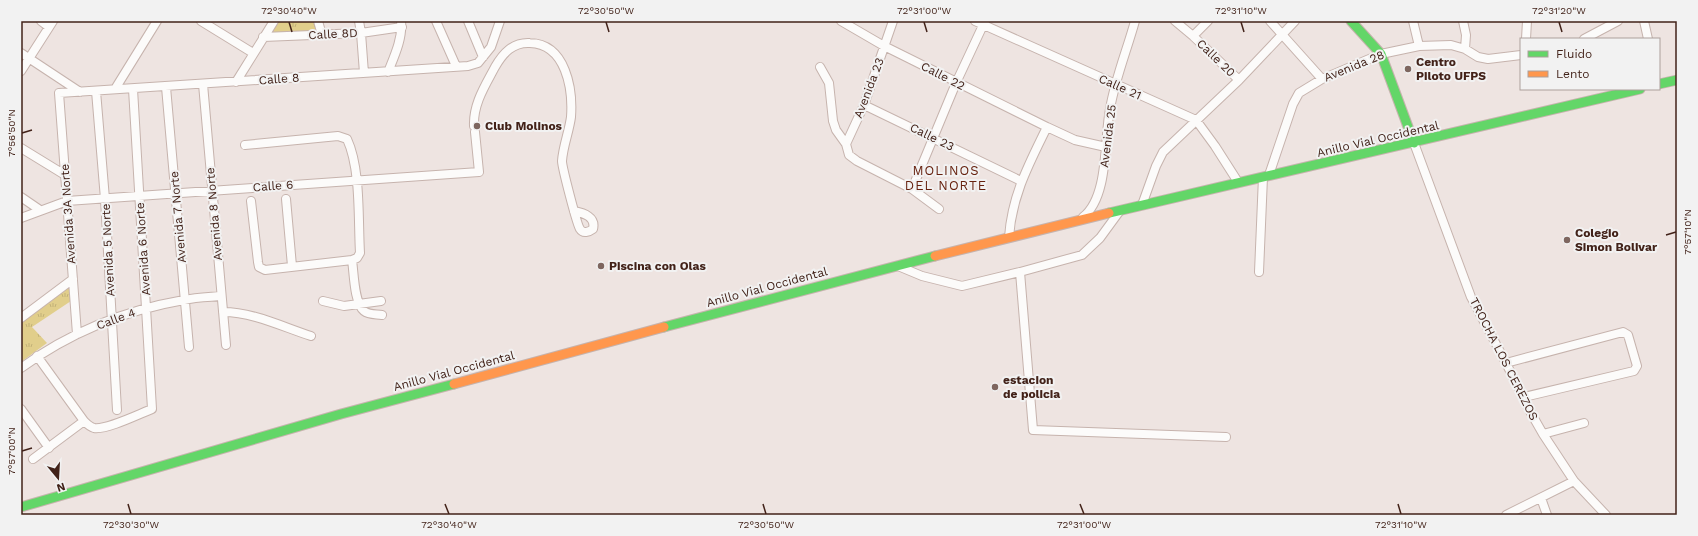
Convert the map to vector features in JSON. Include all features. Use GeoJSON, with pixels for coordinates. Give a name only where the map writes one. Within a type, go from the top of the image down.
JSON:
{"type":"FeatureCollection","features":[{"type":"Feature","properties":{"kind":"main road"},"geometry":{"type":"LineString","coordinates":[[1351,21],[1380,54],[1414,144]]}},
{"type":"Feature","properties":{"kind":"main road"},"geometry":{"type":"LineString","coordinates":[[1660,84],[1677,80]]}},
{"type":"Feature","properties":{"kind":"main road","name":"Anillo Vial Occidental"},"geometry":{"type":"LineString","coordinates":[[21,507],[341,414],[896,265],[1077,220],[1238,182],[1414,144],[1636,90]]}},
{"type":"Feature","properties":{"kind":"street"},"geometry":{"type":"LineString","coordinates":[[21,71],[51,24],[41,21]]}},
{"type":"Feature","properties":{"kind":"street"},"geometry":{"type":"LineString","coordinates":[[115,90],[157,21]]}},
{"type":"Feature","properties":{"kind":"street"},"geometry":{"type":"LineString","coordinates":[[201,21],[253,53]]}},
{"type":"Feature","properties":{"kind":"street"},"geometry":{"type":"LineString","coordinates":[[236,82],[274,21]]}},
{"type":"Feature","properties":{"kind":"street"},"geometry":{"type":"LineString","coordinates":[[318,21],[322,35]]}},
{"type":"Feature","properties":{"kind":"street"},"geometry":{"type":"LineString","coordinates":[[359,21],[362,33],[364,73]]}},
{"type":"Feature","properties":{"kind":"street"},"geometry":{"type":"LineString","coordinates":[[436,21],[456,66]]}},
{"type":"Feature","properties":{"kind":"street"},"geometry":{"type":"LineString","coordinates":[[468,21],[481,60]]}},
{"type":"Feature","properties":{"kind":"street"},"geometry":{"type":"LineString","coordinates":[[481,60],[491,47],[500,21]]}},
{"type":"Feature","properties":{"kind":"street","name":"Calle 22"},"geometry":{"type":"LineString","coordinates":[[841,21],[884,46],[956,83],[1075,140],[1106,147]]}},
{"type":"Feature","properties":{"kind":"street","name":"Avenida 23"},"geometry":{"type":"LineString","coordinates":[[846,144],[864,105],[893,21]]}},
{"type":"Feature","properties":{"kind":"street","name":"Calle 21"},"geometry":{"type":"LineString","coordinates":[[975,21],[984,23],[1116,85],[1196,120]]}},
{"type":"Feature","properties":{"kind":"street","name":"Avenida 25"},"geometry":{"type":"LineString","coordinates":[[1077,220],[1089,212],[1096,198],[1104,174],[1110,110],[1135,21]]}},
{"type":"Feature","properties":{"kind":"street","name":"Calle 20"},"geometry":{"type":"LineString","coordinates":[[1175,21],[1239,80]]}},
{"type":"Feature","properties":{"kind":"street"},"geometry":{"type":"LineString","coordinates":[[1193,36],[1208,21]]}},
{"type":"Feature","properties":{"kind":"street"},"geometry":{"type":"LineString","coordinates":[[1270,21],[1322,79]]}},
{"type":"Feature","properties":{"kind":"street"},"geometry":{"type":"LineString","coordinates":[[1142,205],[1156,166],[1163,152],[1239,80],[1281,34],[1295,21]]}},
{"type":"Feature","properties":{"kind":"street"},"geometry":{"type":"LineString","coordinates":[[1413,21],[1419,46]]}},
{"type":"Feature","properties":{"kind":"street"},"geometry":{"type":"LineString","coordinates":[[1463,21],[1466,34],[1465,49]]}},
{"type":"Feature","properties":{"kind":"street"},"geometry":{"type":"LineString","coordinates":[[1526,38],[1527,21]]}},
{"type":"Feature","properties":{"kind":"street"},"geometry":{"type":"LineString","coordinates":[[1586,38],[1618,21]]}},
{"type":"Feature","properties":{"kind":"street"},"geometry":{"type":"LineString","coordinates":[[1644,21],[1648,38]]}},
{"type":"Feature","properties":{"kind":"street"},"geometry":{"type":"LineString","coordinates":[[912,188],[956,83],[984,23]]}},
{"type":"Feature","properties":{"kind":"street"},"geometry":{"type":"LineString","coordinates":[[388,72],[395,55],[402,24]]}},
{"type":"Feature","properties":{"kind":"street","name":"Calle 8D"},"geometry":{"type":"LineString","coordinates":[[263,37],[362,33],[402,24]]}},
{"type":"Feature","properties":{"kind":"street","name":"Calle 6"},"geometry":{"type":"LineString","coordinates":[[21,218],[67,201],[479,172],[475,129],[477,102],[498,62],[508,49],[520,44],[530,43],[540,44],[549,48],[557,55],[570,90],[571,117],[562,164],[574,210]]}},
{"type":"Feature","properties":{"kind":"street","name":"Avenida 28"},"geometry":{"type":"LineString","coordinates":[[1259,272],[1266,176],[1293,104],[1299,93],[1322,79],[1380,54],[1419,46],[1451,45],[1465,49],[1478,57],[1488,59],[1520,55]]}},
{"type":"Feature","properties":{"kind":"street"},"geometry":{"type":"LineString","coordinates":[[21,53],[80,92]]}},
{"type":"Feature","properties":{"kind":"street","name":"Calle 8"},"geometry":{"type":"LineString","coordinates":[[59,93],[468,66],[481,60]]}},
{"type":"Feature","properties":{"kind":"street"},"geometry":{"type":"LineString","coordinates":[[820,67],[829,82],[833,121],[836,130],[846,144],[849,155],[856,161],[912,188],[939,209]]}},
{"type":"Feature","properties":{"kind":"street","name":"Avenida 8 Norte"},"geometry":{"type":"LineString","coordinates":[[203,84],[226,345]]}},
{"type":"Feature","properties":{"kind":"street","name":"Avenida 7 Norte"},"geometry":{"type":"LineString","coordinates":[[166,87],[186,299],[189,347]]}},
{"type":"Feature","properties":{"kind":"street","name":"Avenida 6 Norte"},"geometry":{"type":"LineString","coordinates":[[84,421],[95,428],[114,425],[152,409],[133,88]]}},
{"type":"Feature","properties":{"kind":"street","name":"Avenida 5 Norte"},"geometry":{"type":"LineString","coordinates":[[96,91],[105,199],[117,410]]}},
{"type":"Feature","properties":{"kind":"street","name":"Avenida 3A Norte"},"geometry":{"type":"LineString","coordinates":[[59,93],[77,334]]}},
{"type":"Feature","properties":{"kind":"street","name":"Calle 23"},"geometry":{"type":"LineString","coordinates":[[864,105],[1021,181]]}},
{"type":"Feature","properties":{"kind":"street"},"geometry":{"type":"LineString","coordinates":[[1196,120],[1238,182]]}},
{"type":"Feature","properties":{"kind":"street"},"geometry":{"type":"LineString","coordinates":[[1009,237],[1013,207],[1021,181],[1048,127]]}},
{"type":"Feature","properties":{"kind":"street"},"geometry":{"type":"LineString","coordinates":[[245,145],[338,136],[347,139],[352,149],[356,180],[360,253],[357,258],[352,260],[264,270],[259,267],[251,201]]}},
{"type":"Feature","properties":{"kind":"street","name":"TROCHA LOS CEREZOS"},"geometry":{"type":"LineString","coordinates":[[1414,144],[1471,297],[1543,434],[1574,481],[1606,515]]}},
{"type":"Feature","properties":{"kind":"street"},"geometry":{"type":"LineString","coordinates":[[21,148],[65,175]]}},
{"type":"Feature","properties":{"kind":"street"},"geometry":{"type":"LineString","coordinates":[[21,197],[40,210]]}},
{"type":"Feature","properties":{"kind":"street"},"geometry":{"type":"LineString","coordinates":[[286,199],[292,266]]}},
{"type":"Feature","properties":{"kind":"street"},"geometry":{"type":"LineString","coordinates":[[896,265],[922,276],[962,286],[1020,272],[1082,255],[1100,238],[1120,210]]}},
{"type":"Feature","properties":{"kind":"street"},"geometry":{"type":"LineString","coordinates":[[352,260],[358,304],[364,312],[382,314]]}},
{"type":"Feature","properties":{"kind":"street"},"geometry":{"type":"LineString","coordinates":[[1020,272],[1033,430],[1226,438]]}},
{"type":"Feature","properties":{"kind":"street"},"geometry":{"type":"LineString","coordinates":[[21,318],[74,279]]}},
{"type":"Feature","properties":{"kind":"street","name":"Calle 4"},"geometry":{"type":"LineString","coordinates":[[21,368],[37,356],[77,334],[111,320],[147,308],[186,299],[221,296]]}},
{"type":"Feature","properties":{"kind":"street"},"geometry":{"type":"LineString","coordinates":[[323,301],[344,306],[381,301]]}},
{"type":"Feature","properties":{"kind":"street"},"geometry":{"type":"LineString","coordinates":[[223,312],[234,312],[249,315],[312,336]]}},
{"type":"Feature","properties":{"kind":"street"},"geometry":{"type":"LineString","coordinates":[[1506,363],[1623,332],[1628,335],[1637,366],[1634,371],[1524,398]]}},
{"type":"Feature","properties":{"kind":"street"},"geometry":{"type":"LineString","coordinates":[[33,459],[84,421],[37,356]]}},
{"type":"Feature","properties":{"kind":"street"},"geometry":{"type":"LineString","coordinates":[[21,409],[49,448]]}},
{"type":"Feature","properties":{"kind":"street"},"geometry":{"type":"LineString","coordinates":[[1543,434],[1584,423]]}},
{"type":"Feature","properties":{"kind":"street"},"geometry":{"type":"LineString","coordinates":[[1506,515],[1574,481]]}},
{"type":"Feature","properties":{"kind":"street"},"geometry":{"type":"LineString","coordinates":[[1541,498],[1547,515]]}},
{"type":"Feature","properties":{"kind":"green space"},"geometry":{"type":"Polygon","coordinates":[[[277,21],[315,21],[318,32],[270,33],[277,21]]]}},
{"type":"Feature","properties":{"kind":"green space"},"geometry":{"type":"Polygon","coordinates":[[[69,286],[71,301],[32,327],[47,343],[21,362],[21,322],[69,286]]]}},
{"type":"Feature","properties":{"kind":"traffic: fast"},"geometry":{"type":"LineString","coordinates":[[1351,21],[1381,54],[1414,143]]}},
{"type":"Feature","properties":{"kind":"traffic: fast"},"geometry":{"type":"LineString","coordinates":[[1660,84],[1677,80]]}},
{"type":"Feature","properties":{"kind":"traffic: fast"},"geometry":{"type":"LineString","coordinates":[[1109,213],[1636,90]]}},
{"type":"Feature","properties":{"kind":"traffic: fast"},"geometry":{"type":"LineString","coordinates":[[664,327],[935,256]]}},
{"type":"Feature","properties":{"kind":"traffic: fast"},"geometry":{"type":"LineString","coordinates":[[21,507],[341,414],[454,384]]}},
{"type":"Feature","properties":{"kind":"traffic: slow"},"geometry":{"type":"LineString","coordinates":[[935,256],[1109,213]]}},
{"type":"Feature","properties":{"kind":"traffic: slow"},"geometry":{"type":"LineString","coordinates":[[454,384],[664,327]]}},
{"type":"Feature","properties":{"kind":"place","name":"Centro Piloto UFPS"},"geometry":{"type":"Point","coordinates":[1408,69]}},
{"type":"Feature","properties":{"kind":"place","name":"Club Molinos"},"geometry":{"type":"Point","coordinates":[477,126]}},
{"type":"Feature","properties":{"kind":"place","name":"Colegio Simon Bolivar"},"geometry":{"type":"Point","coordinates":[1567,240]}},
{"type":"Feature","properties":{"kind":"place","name":"Piscina con Olas"},"geometry":{"type":"Point","coordinates":[601,266]}},
{"type":"Feature","properties":{"kind":"place","name":"estacion de policia"},"geometry":{"type":"Point","coordinates":[995,387]}},
{"type":"Feature","properties":{"kind":"district","name":"MOLINOS DEL NORTE"},"geometry":{"type":"Point","coordinates":[946,178]}}]}
